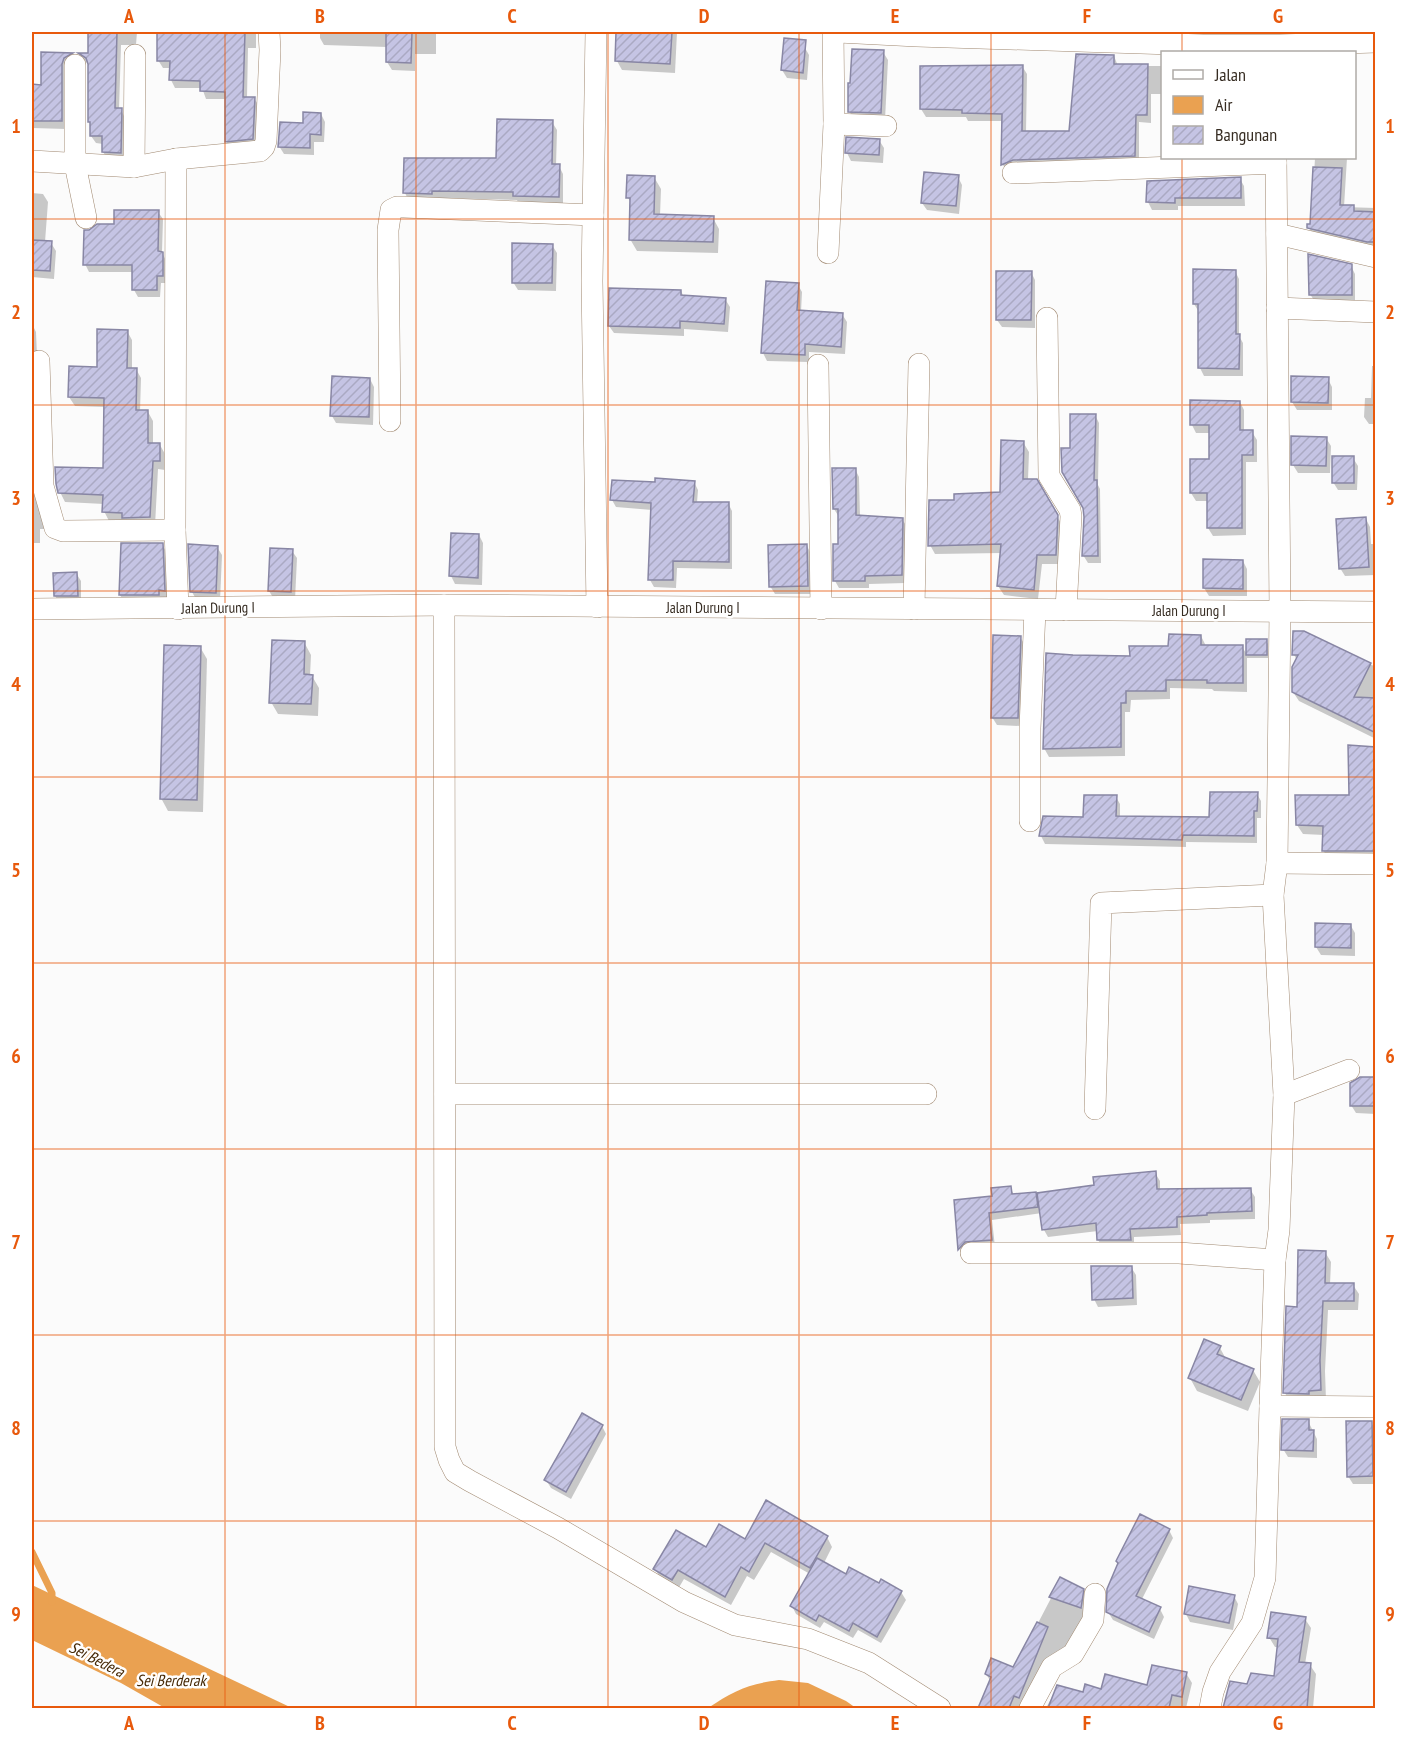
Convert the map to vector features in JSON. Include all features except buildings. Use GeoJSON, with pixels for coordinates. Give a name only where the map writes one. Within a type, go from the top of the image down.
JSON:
{"type":"FeatureCollection","features":[{"type":"Feature","properties":{"kind":"street"},"geometry":{"type":"LineString","coordinates":[[32,161],[134,167],[176,159],[260,151],[264,147],[269,32]]}},
{"type":"Feature","properties":{"kind":"street"},"geometry":{"type":"LineString","coordinates":[[596,32],[593,215],[597,607]]}},
{"type":"Feature","properties":{"kind":"street"},"geometry":{"type":"LineString","coordinates":[[828,253],[836,32],[1203,45],[1376,42]]}},
{"type":"Feature","properties":{"kind":"street"},"geometry":{"type":"LineString","coordinates":[[134,167],[135,55]]}},
{"type":"Feature","properties":{"kind":"street"},"geometry":{"type":"LineString","coordinates":[[75,65],[75,164],[86,218]]}},
{"type":"Feature","properties":{"kind":"street"},"geometry":{"type":"LineString","coordinates":[[834,124],[886,126]]}},
{"type":"Feature","properties":{"kind":"street"},"geometry":{"type":"LineString","coordinates":[[176,159],[175,530],[178,609]]}},
{"type":"Feature","properties":{"kind":"street"},"geometry":{"type":"LineString","coordinates":[[1013,173],[1276,160],[1280,612],[1277,863],[1273,895],[1284,1095],[1279,1230],[1275,1260],[1265,1578],[1252,1623],[1220,1672],[1210,1708]]}},
{"type":"Feature","properties":{"kind":"street"},"geometry":{"type":"LineString","coordinates":[[390,421],[388,230],[391,210],[404,207],[593,215]]}},
{"type":"Feature","properties":{"kind":"street"},"geometry":{"type":"LineString","coordinates":[[1277,234],[1376,257]]}},
{"type":"Feature","properties":{"kind":"street"},"geometry":{"type":"LineString","coordinates":[[1277,309],[1376,312]]}},
{"type":"Feature","properties":{"kind":"street"},"geometry":{"type":"LineString","coordinates":[[1047,318],[1049,476],[1070,510],[1071,516],[1066,610]]}},
{"type":"Feature","properties":{"kind":"street"},"geometry":{"type":"LineString","coordinates":[[39,361],[43,486],[55,528],[63,531],[175,530]]}},
{"type":"Feature","properties":{"kind":"street"},"geometry":{"type":"LineString","coordinates":[[818,364],[821,609]]}},
{"type":"Feature","properties":{"kind":"street"},"geometry":{"type":"LineString","coordinates":[[914,609],[919,364]]}},
{"type":"Feature","properties":{"kind":"street"},"geometry":{"type":"LineString","coordinates":[[444,605],[445,1447],[449,1460],[455,1472],[558,1528],[684,1602],[735,1625],[808,1639],[869,1663],[940,1708]]}},
{"type":"Feature","properties":{"kind":"street","name":"Jalan Durung I"},"geometry":{"type":"LineString","coordinates":[[32,609],[444,605],[1376,612]]}},
{"type":"Feature","properties":{"kind":"street"},"geometry":{"type":"LineString","coordinates":[[1030,821],[1030,728],[1035,610]]}},
{"type":"Feature","properties":{"kind":"street"},"geometry":{"type":"LineString","coordinates":[[1277,863],[1376,864]]}},
{"type":"Feature","properties":{"kind":"street"},"geometry":{"type":"LineString","coordinates":[[1095,1109],[1101,903],[1273,895]]}},
{"type":"Feature","properties":{"kind":"street"},"geometry":{"type":"LineString","coordinates":[[1284,1095],[1349,1071]]}},
{"type":"Feature","properties":{"kind":"street"},"geometry":{"type":"LineString","coordinates":[[445,1094],[926,1094]]}},
{"type":"Feature","properties":{"kind":"street"},"geometry":{"type":"LineString","coordinates":[[971,1253],[1179,1253],[1275,1260]]}},
{"type":"Feature","properties":{"kind":"street"},"geometry":{"type":"LineString","coordinates":[[1270,1406],[1376,1407]]}},
{"type":"Feature","properties":{"kind":"street"},"geometry":{"type":"LineString","coordinates":[[1030,1708],[1052,1667],[1073,1654],[1093,1620],[1095,1594]]}},
{"type":"Feature","properties":{"kind":"water","name":"Sei Berderak"},"geometry":{"type":"Polygon","coordinates":[[[32,1585],[292,1708],[165,1708],[121,1683],[32,1640],[32,1585]]]}},
{"type":"Feature","properties":{"kind":"water"},"geometry":{"type":"Polygon","coordinates":[[[779,1680],[808,1683],[856,1708],[708,1708],[741,1689],[779,1680]]]}},
{"type":"Feature","properties":{"kind":"waterway"},"geometry":{"type":"LineString","coordinates":[[32,1552],[52,1593],[52,1602]]}},
{"type":"Feature","properties":{"kind":"water label","name":"Sei Bedera"},"geometry":{"type":"Point","coordinates":[97,1659]}}]}
